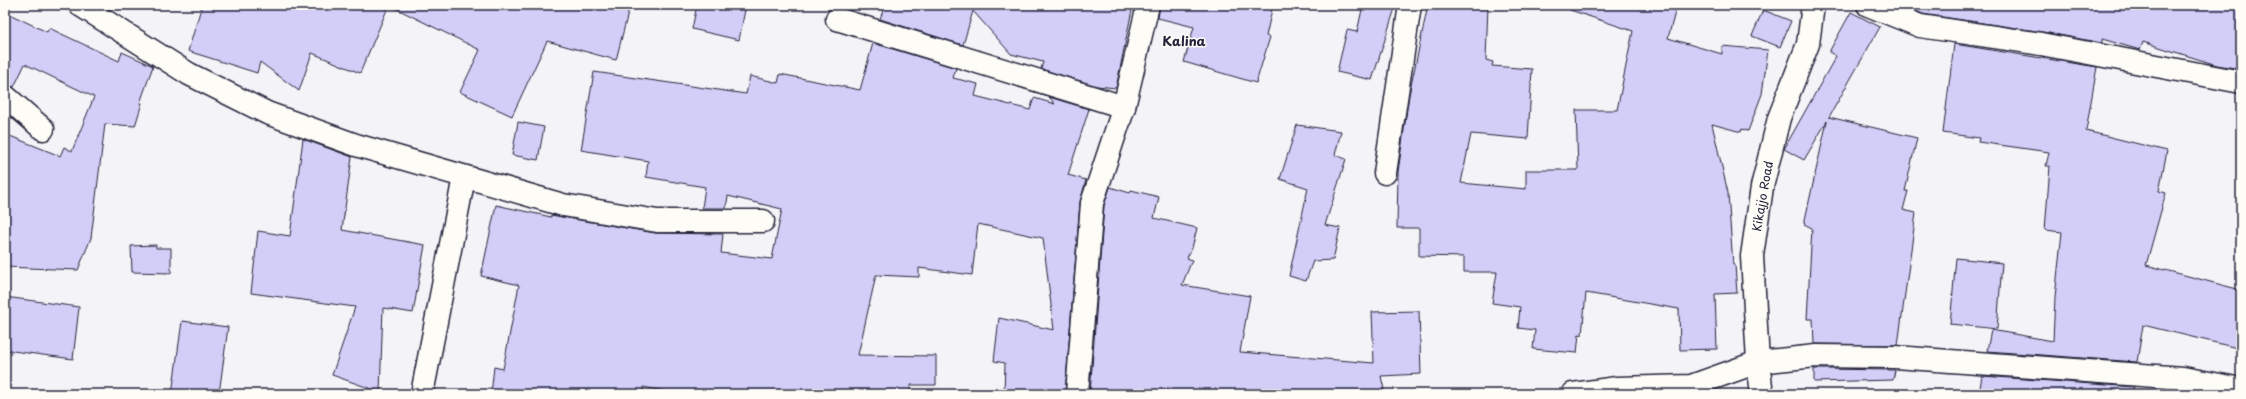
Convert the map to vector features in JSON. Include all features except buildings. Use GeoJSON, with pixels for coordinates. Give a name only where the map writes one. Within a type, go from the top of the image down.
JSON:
{"type":"FeatureCollection","features":[{"type":"Feature","properties":{"kind":"street"},"geometry":{"type":"LineString","coordinates":[[80,5],[189,74],[267,113],[356,145],[563,205],[658,221],[763,221]]}},
{"type":"Feature","properties":{"kind":"street"},"geometry":{"type":"LineString","coordinates":[[1077,394],[1092,203],[1124,107],[1148,5]]}},
{"type":"Feature","properties":{"kind":"street"},"geometry":{"type":"LineString","coordinates":[[1385,173],[1410,5]]}},
{"type":"Feature","properties":{"kind":"street","name":"Kikajjo Road"},"geometry":{"type":"LineString","coordinates":[[1762,394],[1758,362],[1752,256],[1762,187],[1779,118],[1808,44],[1813,5]]}},
{"type":"Feature","properties":{"kind":"street"},"geometry":{"type":"LineString","coordinates":[[1868,5],[1920,26],[2041,44],[2241,82]]}},
{"type":"Feature","properties":{"kind":"street"},"geometry":{"type":"LineString","coordinates":[[837,19],[1124,107]]}},
{"type":"Feature","properties":{"kind":"street"},"geometry":{"type":"LineString","coordinates":[[5,96],[43,129]]}},
{"type":"Feature","properties":{"kind":"street"},"geometry":{"type":"LineString","coordinates":[[422,394],[464,177]]}},
{"type":"Feature","properties":{"kind":"street"},"geometry":{"type":"LineString","coordinates":[[1573,394],[1617,388],[1691,386],[1758,362],[1816,356],[1895,357],[2183,378],[2241,389]]}},
{"type":"Feature","properties":{"kind":"district","name":"Kalina"},"geometry":{"type":"Point","coordinates":[1184,40]}}]}
